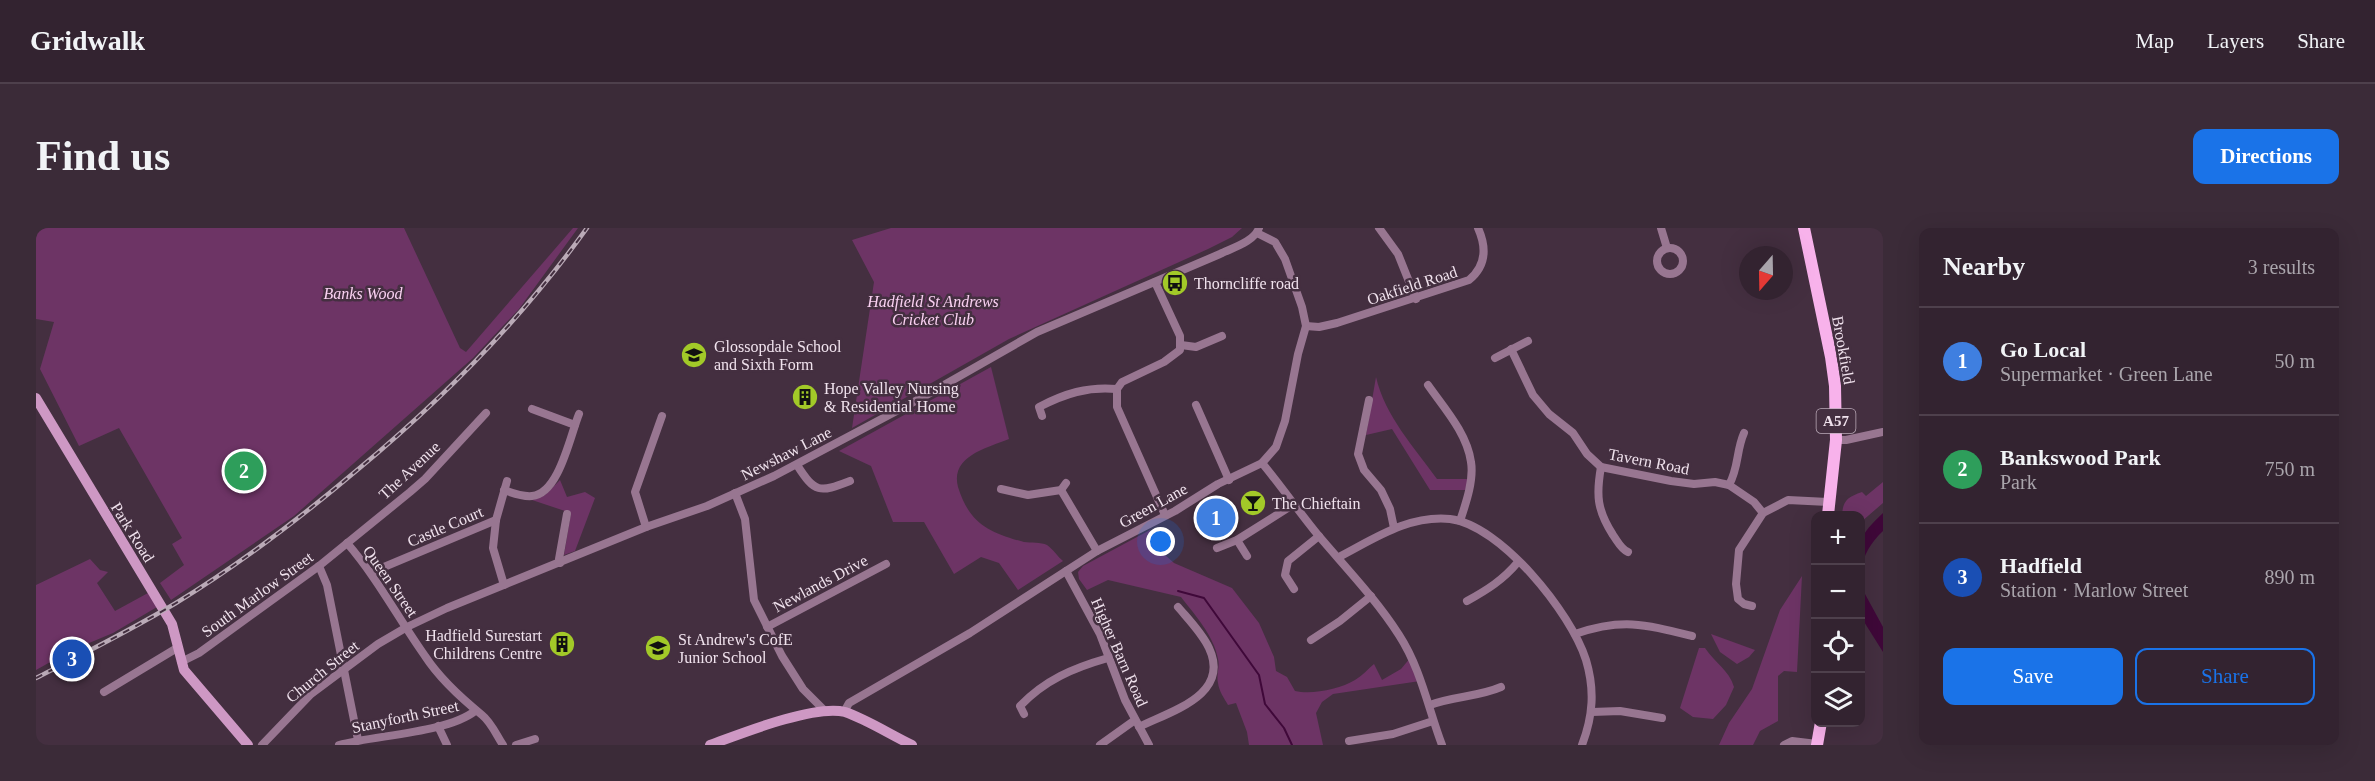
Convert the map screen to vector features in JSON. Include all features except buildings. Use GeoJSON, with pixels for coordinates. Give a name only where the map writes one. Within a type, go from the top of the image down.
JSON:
{"type":"FeatureCollection","features":[{"type":"Feature","properties":{"kind":"main road","name":"Brookfield"},"geometry":{"type":"LineString","coordinates":[[1804,228],[1831,357],[1837,414],[1828,511]]}},
{"type":"Feature","properties":{"kind":"main road"},"geometry":{"type":"LineString","coordinates":[[1817,745],[1820,727]]}},
{"type":"Feature","properties":{"kind":"street"},"geometry":{"type":"LineString","coordinates":[[1379,228],[1398,254],[1416,299]]}},
{"type":"Feature","properties":{"kind":"street","name":"Oakfield Road"},"geometry":{"type":"LineString","coordinates":[[1306,326],[1319,327],[1336,323],[1469,280],[1482,267],[1484,257],[1484,246],[1478,228]]}},
{"type":"Feature","properties":{"kind":"street"},"geometry":{"type":"LineString","coordinates":[[1661,228],[1667,248]]}},
{"type":"Feature","properties":{"kind":"street"},"geometry":{"type":"LineString","coordinates":[[1258,230],[1275,242],[1285,259],[1306,326]]}},
{"type":"Feature","properties":{"kind":"street","name":"Newshaw Lane"},"geometry":{"type":"LineString","coordinates":[[407,627],[447,608],[706,506],[796,465],[923,397],[1037,332],[1244,243],[1258,230]]}},
{"type":"Feature","properties":{"kind":"street"},"geometry":{"type":"LineString","coordinates":[[1155,282],[1180,336],[1180,345],[1176,355],[1122,382],[1117,389],[1117,406],[1165,515]]}},
{"type":"Feature","properties":{"kind":"street","name":"Green Lane"},"geometry":{"type":"LineString","coordinates":[[844,712],[849,703],[970,633],[1096,551],[1218,484],[1262,463],[1276,447],[1285,421],[1306,326]]}},
{"type":"Feature","properties":{"kind":"street"},"geometry":{"type":"LineString","coordinates":[[1180,345],[1196,347],[1222,336]]}},
{"type":"Feature","properties":{"kind":"street"},"geometry":{"type":"LineString","coordinates":[[1495,358],[1528,340]]}},
{"type":"Feature","properties":{"kind":"street","name":"Tavern Road"},"geometry":{"type":"LineString","coordinates":[[1511,349],[1533,395],[1549,414],[1573,434],[1587,454],[1601,467],[1671,481],[1694,484],[1715,482],[1729,485]]}},
{"type":"Feature","properties":{"kind":"street"},"geometry":{"type":"LineString","coordinates":[[1428,385],[1455,422],[1472,462],[1471,478],[1460,521]]}},
{"type":"Feature","properties":{"kind":"street"},"geometry":{"type":"LineString","coordinates":[[1042,416],[1039,407],[1059,397],[1085,389],[1117,389]]}},
{"type":"Feature","properties":{"kind":"street","name":"Park Road"},"geometry":{"type":"LineString","coordinates":[[36,398],[172,624],[184,670],[248,745]]}},
{"type":"Feature","properties":{"kind":"street"},"geometry":{"type":"LineString","coordinates":[[1369,400],[1358,454],[1364,470],[1381,490],[1390,509],[1394,528]]}},
{"type":"Feature","properties":{"kind":"street"},"geometry":{"type":"LineString","coordinates":[[1196,405],[1229,480]]}},
{"type":"Feature","properties":{"kind":"street"},"geometry":{"type":"LineString","coordinates":[[532,410],[575,424]]}},
{"type":"Feature","properties":{"kind":"street","name":"The Avenue"},"geometry":{"type":"LineString","coordinates":[[347,543],[425,479],[486,413]]}},
{"type":"Feature","properties":{"kind":"street"},"geometry":{"type":"LineString","coordinates":[[504,490],[530,497],[540,495],[547,489],[558,474],[579,414]]}},
{"type":"Feature","properties":{"kind":"street"},"geometry":{"type":"LineString","coordinates":[[646,528],[635,492],[662,416]]}},
{"type":"Feature","properties":{"kind":"street"},"geometry":{"type":"LineString","coordinates":[[1836,440],[1883,432]]}},
{"type":"Feature","properties":{"kind":"street"},"geometry":{"type":"LineString","coordinates":[[1744,433],[1738,445],[1736,473],[1729,485],[1754,502],[1763,513]]}},
{"type":"Feature","properties":{"kind":"street"},"geometry":{"type":"LineString","coordinates":[[1262,463],[1400,635],[1430,705],[1433,721],[1443,745]]}},
{"type":"Feature","properties":{"kind":"street"},"geometry":{"type":"LineString","coordinates":[[796,465],[812,487],[820,490],[850,481]]}},
{"type":"Feature","properties":{"kind":"street"},"geometry":{"type":"LineString","coordinates":[[1601,467],[1598,501],[1604,521],[1623,550],[1628,552]]}},
{"type":"Feature","properties":{"kind":"street"},"geometry":{"type":"LineString","coordinates":[[504,585],[493,548],[496,520],[507,481]]}},
{"type":"Feature","properties":{"kind":"street"},"geometry":{"type":"LineString","coordinates":[[1001,489],[1028,495],[1064,486],[1096,551]]}},
{"type":"Feature","properties":{"kind":"street","name":"Newlands Drive"},"geometry":{"type":"LineString","coordinates":[[735,493],[745,519],[754,600],[782,656],[803,689],[825,711]]}},
{"type":"Feature","properties":{"kind":"street"},"geometry":{"type":"LineString","coordinates":[[1752,606],[1738,599],[1736,584],[1739,550],[1763,513],[1788,500],[1828,502]]}},
{"type":"Feature","properties":{"kind":"street"},"geometry":{"type":"LineString","coordinates":[[1217,549],[1237,540],[1294,504]]}},
{"type":"Feature","properties":{"kind":"street"},"geometry":{"type":"LineString","coordinates":[[560,563],[558,559],[567,513]]}},
{"type":"Feature","properties":{"kind":"street"},"geometry":{"type":"LineString","coordinates":[[1339,557],[1394,528],[1418,521],[1438,519],[1460,521],[1502,545],[1567,619],[1586,660],[1592,712],[1582,745]]}},
{"type":"Feature","properties":{"kind":"street","name":"Castle Court"},"geometry":{"type":"LineString","coordinates":[[372,572],[496,520]]}},
{"type":"Feature","properties":{"kind":"street"},"geometry":{"type":"LineString","coordinates":[[1294,589],[1285,575],[1288,561],[1319,536]]}},
{"type":"Feature","properties":{"kind":"street"},"geometry":{"type":"LineString","coordinates":[[1237,540],[1246,556]]}},
{"type":"Feature","properties":{"kind":"street","name":"South Marlow Street"},"geometry":{"type":"LineString","coordinates":[[181,662],[199,653],[347,543]]}},
{"type":"Feature","properties":{"kind":"street","name":"Queen Street"},"geometry":{"type":"LineString","coordinates":[[347,543],[372,572],[425,657],[445,681],[475,711],[484,716],[503,745]]}},
{"type":"Feature","properties":{"kind":"street"},"geometry":{"type":"LineString","coordinates":[[1467,601],[1506,576],[1518,562]]}},
{"type":"Feature","properties":{"kind":"street","name":"Newlands Drive"},"geometry":{"type":"LineString","coordinates":[[767,627],[886,564]]}},
{"type":"Feature","properties":{"kind":"street"},"geometry":{"type":"LineString","coordinates":[[319,566],[327,585],[358,740]]}},
{"type":"Feature","properties":{"kind":"street","name":"Higher Barn Road"},"geometry":{"type":"LineString","coordinates":[[1066,571],[1100,634],[1137,724],[1149,745]]}},
{"type":"Feature","properties":{"kind":"street"},"geometry":{"type":"LineString","coordinates":[[1311,640],[1371,596]]}},
{"type":"Feature","properties":{"kind":"street"},"geometry":{"type":"LineString","coordinates":[[1100,745],[1137,724],[1196,698],[1208,688],[1212,681],[1213,661],[1209,648],[1178,607]]}},
{"type":"Feature","properties":{"kind":"street"},"geometry":{"type":"LineString","coordinates":[[1575,634],[1615,623],[1638,624],[1692,636]]}},
{"type":"Feature","properties":{"kind":"street","name":"Church Street"},"geometry":{"type":"LineString","coordinates":[[262,745],[310,694],[342,668],[407,627]]}},
{"type":"Feature","properties":{"kind":"street"},"geometry":{"type":"LineString","coordinates":[[104,692],[177,648]]}},
{"type":"Feature","properties":{"kind":"street"},"geometry":{"type":"LineString","coordinates":[[1024,714],[1020,706],[1033,692],[1050,680],[1072,669],[1108,658]]}},
{"type":"Feature","properties":{"kind":"street"},"geometry":{"type":"LineString","coordinates":[[1430,705],[1447,699],[1485,694],[1501,687]]}},
{"type":"Feature","properties":{"kind":"street","name":"Stanyforth Street"},"geometry":{"type":"LineString","coordinates":[[339,745],[438,726],[468,716],[475,711]]}},
{"type":"Feature","properties":{"kind":"street"},"geometry":{"type":"LineString","coordinates":[[710,745],[764,724],[825,711],[844,712],[912,745]]}},
{"type":"Feature","properties":{"kind":"street"},"geometry":{"type":"LineString","coordinates":[[1592,712],[1620,711],[1662,718]]}},
{"type":"Feature","properties":{"kind":"street"},"geometry":{"type":"LineString","coordinates":[[1349,741],[1393,734],[1433,721]]}},
{"type":"Feature","properties":{"kind":"street"},"geometry":{"type":"LineString","coordinates":[[438,726],[447,745]]}},
{"type":"Feature","properties":{"kind":"street"},"geometry":{"type":"LineString","coordinates":[[516,745],[535,739]]}},
{"type":"Feature","properties":{"kind":"street"},"geometry":{"type":"LineString","coordinates":[[1784,745],[1792,741],[1817,745]]}},
{"type":"Feature","properties":{"kind":"green space","name":"Banks Wood"},"geometry":{"type":"Polygon","coordinates":[[[36,228],[404,228],[460,348],[466,352],[573,228],[578,228],[519,309],[473,358],[294,516],[171,600],[160,583],[184,565],[172,544],[182,538],[119,428],[79,446],[40,369],[54,322],[36,319],[36,228]]]}},
{"type":"Feature","properties":{"kind":"green space","name":"Hadfield St Andrews Cricket Club"},"geometry":{"type":"Polygon","coordinates":[[[891,228],[1242,228],[1232,237],[1208,249],[1009,339],[852,428],[874,282],[852,240],[891,228]]]}},
{"type":"Feature","properties":{"kind":"green space"},"geometry":{"type":"Polygon","coordinates":[[[991,367],[1009,439],[981,450],[965,461],[957,476],[958,487],[968,510],[982,525],[1000,535],[1024,542],[1047,545],[1063,561],[1018,590],[999,563],[981,557],[954,574],[924,522],[893,522],[871,466],[839,451],[991,367]]]}},
{"type":"Feature","properties":{"kind":"green space"},"geometry":{"type":"Polygon","coordinates":[[[1376,377],[1393,418],[1437,479],[1471,479],[1468,490],[1430,490],[1392,429],[1366,435],[1376,377]]]}},
{"type":"Feature","properties":{"kind":"green space"},"geometry":{"type":"Polygon","coordinates":[[[560,480],[567,497],[585,492],[595,498],[575,551],[564,555],[571,513],[532,500],[545,495],[560,480]]]}},
{"type":"Feature","properties":{"kind":"green space"},"geometry":{"type":"Polygon","coordinates":[[[1883,482],[1883,503],[1865,519],[1865,511],[1843,511],[1845,502],[1850,498],[1862,492],[1866,496],[1883,482]]]}},
{"type":"Feature","properties":{"kind":"green space"},"geometry":{"type":"Polygon","coordinates":[[[1150,530],[1165,555],[1174,563],[1232,588],[1259,623],[1274,657],[1276,671],[1287,677],[1295,691],[1318,692],[1342,686],[1358,678],[1374,664],[1382,680],[1401,669],[1411,657],[1420,681],[1333,694],[1322,702],[1316,713],[1323,745],[1249,745],[1247,732],[1236,703],[1228,705],[1219,689],[1216,650],[1203,626],[1181,597],[1108,580],[1087,590],[1079,579],[1078,572],[1083,566],[1150,530]]]}},
{"type":"Feature","properties":{"kind":"green space"},"geometry":{"type":"Polygon","coordinates":[[[90,559],[100,570],[108,572],[97,583],[115,611],[148,593],[157,607],[113,633],[70,651],[36,670],[36,585],[90,559]]]}},
{"type":"Feature","properties":{"kind":"green space"},"geometry":{"type":"Polygon","coordinates":[[[1802,576],[1797,672],[1784,671],[1778,676],[1778,721],[1760,731],[1753,745],[1719,745],[1729,723],[1752,689],[1780,610],[1802,576]]]}},
{"type":"Feature","properties":{"kind":"green space"},"geometry":{"type":"Polygon","coordinates":[[[1711,634],[1755,650],[1749,657],[1737,664],[1720,652],[1711,634]]]}},
{"type":"Feature","properties":{"kind":"green space"},"geometry":{"type":"Polygon","coordinates":[[[1699,648],[1705,648],[1729,676],[1734,687],[1726,705],[1713,719],[1693,717],[1680,708],[1699,648]]]}},
{"type":"Feature","properties":{"kind":"shaded area"},"geometry":{"type":"Polygon","coordinates":[[[1883,513],[1883,531],[1865,556],[1865,533],[1883,513]]]}},
{"type":"Feature","properties":{"kind":"shaded area"},"geometry":{"type":"Polygon","coordinates":[[[1865,594],[1883,627],[1883,652],[1865,623],[1865,594]]]}},
{"type":"Feature","properties":{"kind":"waterway"},"geometry":{"type":"LineString","coordinates":[[1178,591],[1204,598],[1259,675],[1265,704],[1284,728],[1292,745]]}},
{"type":"Feature","properties":{"kind":"railway"},"geometry":{"type":"LineString","coordinates":[[36,678],[142,623],[200,588],[291,524],[335,489],[420,416],[479,357],[535,295],[587,228]]}},
{"type":"Feature","properties":{"kind":"place","name":"Thorncliffe road"},"geometry":{"type":"Point","coordinates":[1175,283]}},
{"type":"Feature","properties":{"kind":"place","name":"Glossopdale School and Sixth Form"},"geometry":{"type":"Point","coordinates":[694,355]}},
{"type":"Feature","properties":{"kind":"place","name":"Hope Valley Nursing & Residential Home"},"geometry":{"type":"Point","coordinates":[805,397]}},
{"type":"Feature","properties":{"kind":"place","name":"Bankswood Park"},"geometry":{"type":"Point","coordinates":[244,471]}},
{"type":"Feature","properties":{"kind":"place","name":"The Chieftain"},"geometry":{"type":"Point","coordinates":[1253,503]}},
{"type":"Feature","properties":{"kind":"place","name":"Go Local"},"geometry":{"type":"Point","coordinates":[1216,518]}},
{"type":"Feature","properties":{"kind":"place","name":"Hadfield Surestart Childrens Centre"},"geometry":{"type":"Point","coordinates":[562,644]}},
{"type":"Feature","properties":{"kind":"place","name":"St Andrew's CofE Junior School"},"geometry":{"type":"Point","coordinates":[658,648]}},
{"type":"Feature","properties":{"kind":"place","name":"Hadfield"},"geometry":{"type":"Point","coordinates":[72,659]}}]}
